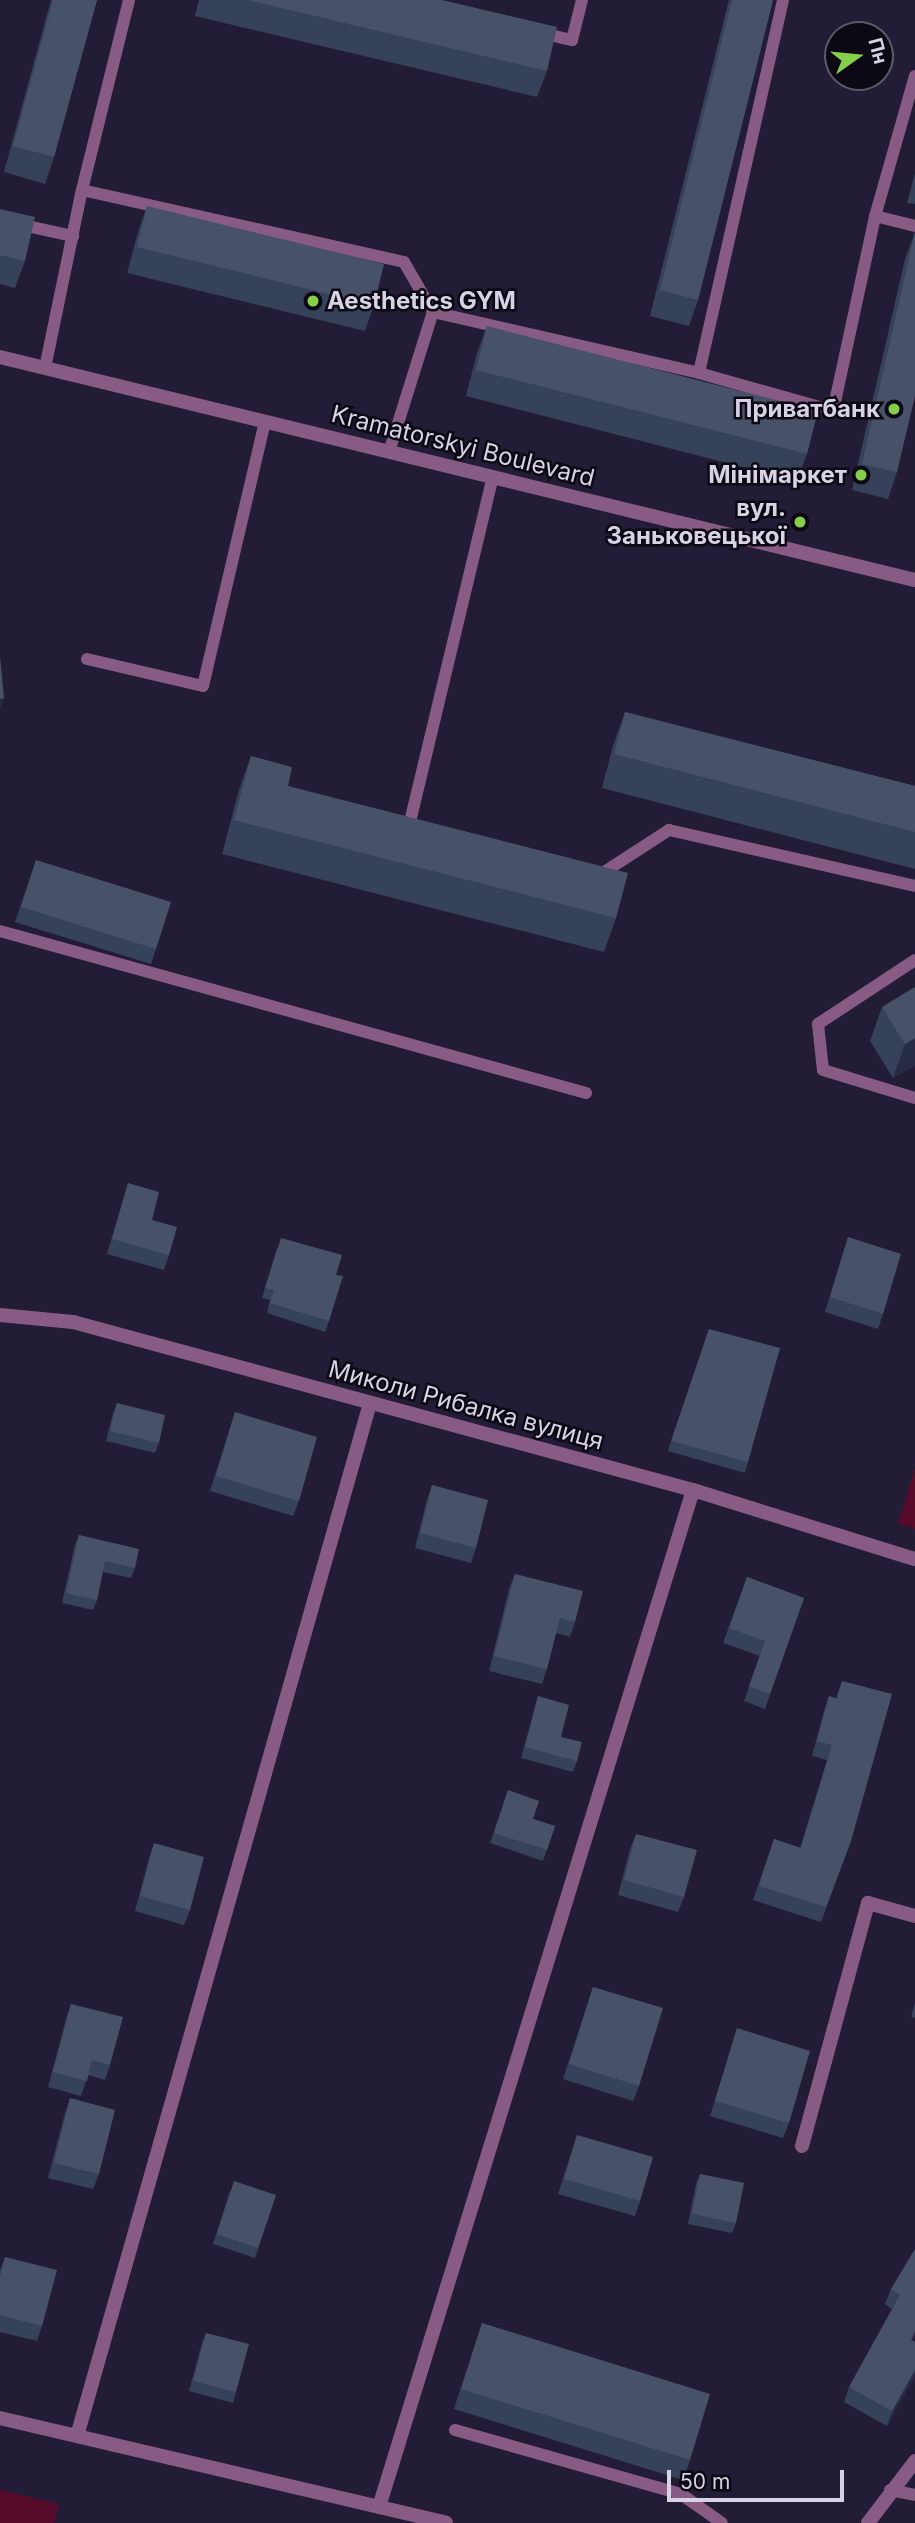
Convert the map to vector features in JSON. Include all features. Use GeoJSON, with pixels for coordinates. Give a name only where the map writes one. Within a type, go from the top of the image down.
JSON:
{"type":"FeatureCollection","features":[{"type":"Feature","properties":{"kind":"street","name":"Kramatorskyi Boulevard"},"geometry":{"type":"LineString","coordinates":[[0,357],[915,580]]}},
{"type":"Feature","properties":{"kind":"street","name":"Миколи Рибалка вулиця"},"geometry":{"type":"LineString","coordinates":[[0,1315],[73,1322],[693,1490],[915,1559]]}},
{"type":"Feature","properties":{"kind":"street"},"geometry":{"type":"LineString","coordinates":[[77,2437],[370,1403]]}},
{"type":"Feature","properties":{"kind":"street"},"geometry":{"type":"LineString","coordinates":[[379,2507],[693,1490]]}},
{"type":"Feature","properties":{"kind":"street"},"geometry":{"type":"LineString","coordinates":[[802,2146],[868,1903],[915,1916]]}},
{"type":"Feature","properties":{"kind":"street"},"geometry":{"type":"LineString","coordinates":[[0,2418],[446,2523]]}},
{"type":"Feature","properties":{"kind":"street"},"geometry":{"type":"LineString","coordinates":[[868,2523],[915,2460]]}},
{"type":"Feature","properties":{"kind":"lane"},"geometry":{"type":"LineString","coordinates":[[45,368],[82,190],[129,0]]}},
{"type":"Feature","properties":{"kind":"lane"},"geometry":{"type":"LineString","coordinates":[[532,31],[572,40],[582,0]]}},
{"type":"Feature","properties":{"kind":"lane"},"geometry":{"type":"LineString","coordinates":[[699,373],[783,0]]}},
{"type":"Feature","properties":{"kind":"lane"},"geometry":{"type":"LineString","coordinates":[[82,190],[404,262],[433,312],[699,373],[833,411],[875,216],[915,76]]}},
{"type":"Feature","properties":{"kind":"lane"},"geometry":{"type":"LineString","coordinates":[[875,216],[915,226]]}},
{"type":"Feature","properties":{"kind":"lane"},"geometry":{"type":"LineString","coordinates":[[0,220],[73,236]]}},
{"type":"Feature","properties":{"kind":"lane"},"geometry":{"type":"LineString","coordinates":[[389,452],[433,312]]}},
{"type":"Feature","properties":{"kind":"lane"},"geometry":{"type":"LineString","coordinates":[[87,659],[203,686],[265,421]]}},
{"type":"Feature","properties":{"kind":"lane"},"geometry":{"type":"LineString","coordinates":[[409,826],[493,477]]}},
{"type":"Feature","properties":{"kind":"lane"},"geometry":{"type":"LineString","coordinates":[[384,820],[422,830]]}},
{"type":"Feature","properties":{"kind":"lane"},"geometry":{"type":"LineString","coordinates":[[584,873],[597,877],[669,830],[915,886]]}},
{"type":"Feature","properties":{"kind":"lane"},"geometry":{"type":"LineString","coordinates":[[0,931],[586,1093]]}},
{"type":"Feature","properties":{"kind":"lane"},"geometry":{"type":"LineString","coordinates":[[915,960],[818,1024],[823,1070],[915,1098]]}},
{"type":"Feature","properties":{"kind":"lane"},"geometry":{"type":"LineString","coordinates":[[454,2430],[681,2494],[722,2523]]}},
{"type":"Feature","properties":{"kind":"lane"},"geometry":{"type":"LineString","coordinates":[[891,2490],[915,2495]]}},
{"type":"Feature","properties":{"kind":"shaded area"},"geometry":{"type":"Polygon","coordinates":[[[915,1469],[915,1529],[898,1523],[915,1469]]]}},
{"type":"Feature","properties":{"kind":"shaded area"},"geometry":{"type":"Polygon","coordinates":[[[0,2490],[59,2504],[54,2523],[0,2523],[0,2490]]]}},
{"type":"Feature","properties":{"kind":"building"},"geometry":{"type":"Polygon","coordinates":[[[53,0],[97,0],[54,157],[13,146],[53,0]]]}},
{"type":"Feature","properties":{"kind":"building"},"geometry":{"type":"Polygon","coordinates":[[[248,0],[442,0],[557,27],[547,71],[248,0]]]}},
{"type":"Feature","properties":{"kind":"building"},"geometry":{"type":"Polygon","coordinates":[[[732,0],[773,0],[698,300],[660,290],[732,0]]]}},
{"type":"Feature","properties":{"kind":"building"},"geometry":{"type":"Polygon","coordinates":[[[147,206],[384,264],[374,305],[137,247],[147,206]]]}},
{"type":"Feature","properties":{"kind":"building"},"geometry":{"type":"Polygon","coordinates":[[[0,209],[35,217],[25,261],[0,255],[0,209]]]}},
{"type":"Feature","properties":{"kind":"building"},"geometry":{"type":"Polygon","coordinates":[[[915,232],[915,396],[897,472],[862,464],[915,232]]]}},
{"type":"Feature","properties":{"kind":"building"},"geometry":{"type":"Polygon","coordinates":[[[487,326],[818,411],[807,454],[476,370],[487,326]]]}},
{"type":"Feature","properties":{"kind":"building"},"geometry":{"type":"Polygon","coordinates":[[[0,655],[4,698],[0,699],[0,655]]]}},
{"type":"Feature","properties":{"kind":"building"},"geometry":{"type":"Polygon","coordinates":[[[625,712],[915,786],[915,832],[614,754],[625,712]]]}},
{"type":"Feature","properties":{"kind":"building"},"geometry":{"type":"Polygon","coordinates":[[[251,756],[292,767],[288,786],[628,873],[616,918],[234,820],[251,756]]]}},
{"type":"Feature","properties":{"kind":"building"},"geometry":{"type":"Polygon","coordinates":[[[36,860],[171,902],[156,949],[21,907],[36,860]]]}},
{"type":"Feature","properties":{"kind":"building"},"geometry":{"type":"Polygon","coordinates":[[[915,987],[915,1038],[905,1044],[882,1007],[915,987]]]}},
{"type":"Feature","properties":{"kind":"building"},"geometry":{"type":"Polygon","coordinates":[[[128,1183],[159,1192],[152,1220],[177,1227],[169,1255],[112,1239],[128,1183]]]}},
{"type":"Feature","properties":{"kind":"building"},"geometry":{"type":"Polygon","coordinates":[[[848,1237],[901,1254],[883,1314],[830,1297],[848,1237]]]}},
{"type":"Feature","properties":{"kind":"building"},"geometry":{"type":"Polygon","coordinates":[[[281,1238],[342,1255],[336,1275],[343,1276],[329,1321],[270,1303],[274,1290],[265,1288],[281,1238]]]}},
{"type":"Feature","properties":{"kind":"building"},"geometry":{"type":"Polygon","coordinates":[[[709,1329],[780,1348],[748,1462],[671,1441],[709,1329]]]}},
{"type":"Feature","properties":{"kind":"building"},"geometry":{"type":"Polygon","coordinates":[[[117,1403],[165,1415],[159,1443],[110,1431],[117,1403]]]}},
{"type":"Feature","properties":{"kind":"building"},"geometry":{"type":"Polygon","coordinates":[[[235,1412],[317,1437],[299,1501],[216,1476],[235,1412]]]}},
{"type":"Feature","properties":{"kind":"building"},"geometry":{"type":"Polygon","coordinates":[[[432,1485],[488,1500],[476,1548],[420,1533],[432,1485]]]}},
{"type":"Feature","properties":{"kind":"building"},"geometry":{"type":"Polygon","coordinates":[[[79,1535],[139,1549],[135,1568],[105,1561],[97,1600],[66,1593],[79,1535]]]}},
{"type":"Feature","properties":{"kind":"building"},"geometry":{"type":"Polygon","coordinates":[[[515,1574],[583,1591],[575,1622],[560,1618],[547,1669],[494,1656],[515,1574]]]}},
{"type":"Feature","properties":{"kind":"building"},"geometry":{"type":"Polygon","coordinates":[[[747,1577],[804,1598],[770,1694],[749,1686],[765,1641],[729,1628],[747,1577]]]}},
{"type":"Feature","properties":{"kind":"building"},"geometry":{"type":"Polygon","coordinates":[[[842,1681],[892,1694],[851,1841],[826,1907],[759,1886],[774,1839],[801,1848],[832,1745],[817,1741],[829,1696],[837,1699],[842,1681]]]}},
{"type":"Feature","properties":{"kind":"building"},"geometry":{"type":"Polygon","coordinates":[[[538,1696],[569,1705],[561,1737],[582,1742],[577,1761],[525,1747],[538,1696]]]}},
{"type":"Feature","properties":{"kind":"building"},"geometry":{"type":"Polygon","coordinates":[[[508,1790],[539,1801],[533,1819],[555,1826],[547,1850],[494,1833],[508,1790]]]}},
{"type":"Feature","properties":{"kind":"building"},"geometry":{"type":"Polygon","coordinates":[[[636,1834],[697,1850],[684,1897],[624,1880],[636,1834]]]}},
{"type":"Feature","properties":{"kind":"building"},"geometry":{"type":"Polygon","coordinates":[[[154,1843],[204,1857],[190,1910],[140,1896],[154,1843]]]}},
{"type":"Feature","properties":{"kind":"building"},"geometry":{"type":"Polygon","coordinates":[[[593,1987],[663,2008],[639,2086],[569,2064],[593,1987]]]}},
{"type":"Feature","properties":{"kind":"building"},"geometry":{"type":"Polygon","coordinates":[[[71,2004],[123,2017],[110,2065],[92,2060],[87,2081],[53,2072],[71,2004]]]}},
{"type":"Feature","properties":{"kind":"building"},"geometry":{"type":"Polygon","coordinates":[[[737,2028],[810,2051],[789,2123],[715,2101],[737,2028]]]}},
{"type":"Feature","properties":{"kind":"building"},"geometry":{"type":"Polygon","coordinates":[[[70,2098],[115,2110],[99,2174],[54,2163],[70,2098]]]}},
{"type":"Feature","properties":{"kind":"building"},"geometry":{"type":"Polygon","coordinates":[[[577,2135],[653,2157],[640,2201],[564,2179],[577,2135]]]}},
{"type":"Feature","properties":{"kind":"building"},"geometry":{"type":"Polygon","coordinates":[[[700,2174],[744,2183],[736,2223],[692,2214],[700,2174]]]}},
{"type":"Feature","properties":{"kind":"building"},"geometry":{"type":"Polygon","coordinates":[[[234,2181],[276,2195],[258,2248],[217,2234],[234,2181]]]}},
{"type":"Feature","properties":{"kind":"building"},"geometry":{"type":"Polygon","coordinates":[[[915,2249],[915,2330],[910,2340],[915,2342],[915,2370],[892,2411],[849,2387],[900,2295],[891,2289],[915,2249]]]}},
{"type":"Feature","properties":{"kind":"building"},"geometry":{"type":"Polygon","coordinates":[[[5,2257],[57,2270],[42,2326],[0,2315],[0,2277],[5,2257]]]}},
{"type":"Feature","properties":{"kind":"building"},"geometry":{"type":"Polygon","coordinates":[[[482,2323],[710,2394],[690,2460],[461,2389],[482,2323]]]}},
{"type":"Feature","properties":{"kind":"building"},"geometry":{"type":"Polygon","coordinates":[[[206,2333],[249,2344],[236,2392],[193,2381],[206,2333]]]}},
{"type":"Feature","properties":{"kind":"place","name":"Aesthetics GYM"},"geometry":{"type":"Point","coordinates":[313,301]}},
{"type":"Feature","properties":{"kind":"place","name":"Приватбанк"},"geometry":{"type":"Point","coordinates":[894,409]}},
{"type":"Feature","properties":{"kind":"place","name":"Мінімаркет"},"geometry":{"type":"Point","coordinates":[861,475]}},
{"type":"Feature","properties":{"kind":"place","name":"вул. Заньковецької"},"geometry":{"type":"Point","coordinates":[800,522]}}]}
